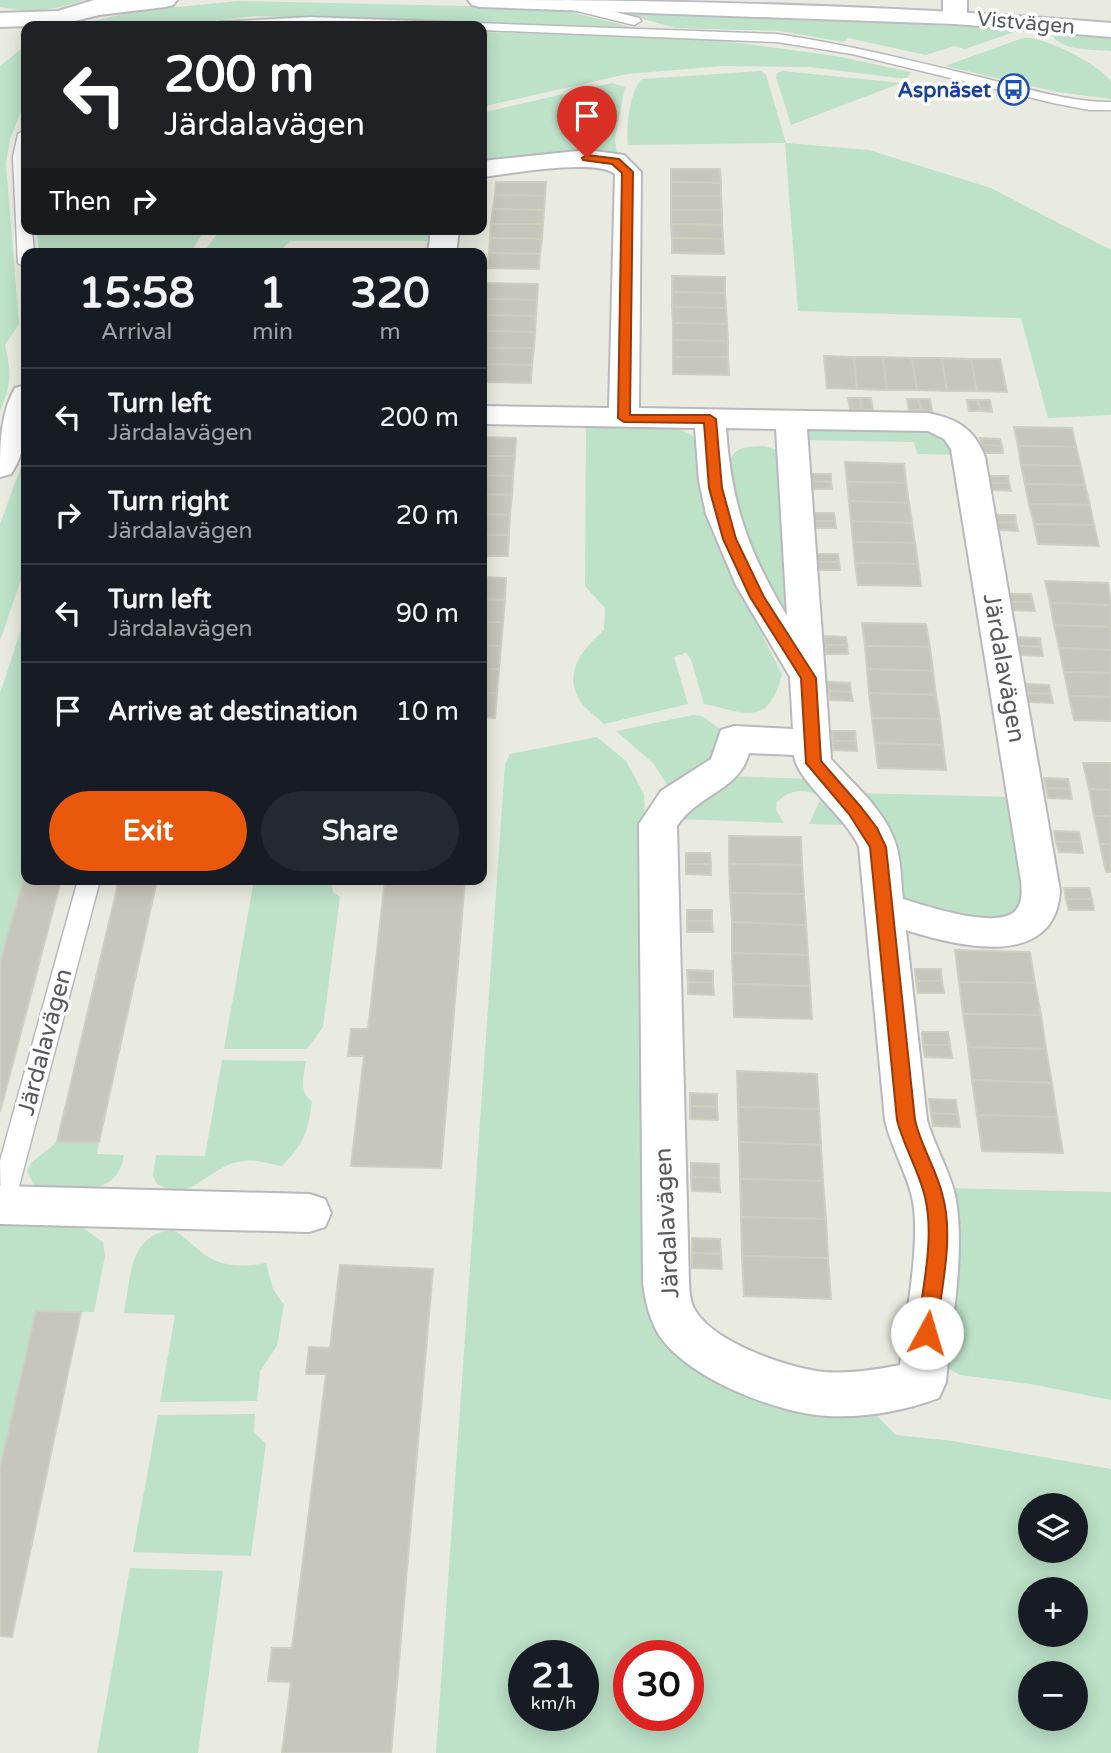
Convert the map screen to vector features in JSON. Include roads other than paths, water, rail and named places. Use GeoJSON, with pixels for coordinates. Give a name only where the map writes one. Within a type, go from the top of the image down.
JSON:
{"type":"FeatureCollection","features":[{"type":"Feature","properties":{"kind":"street"},"geometry":{"type":"LineString","coordinates":[[0,20],[43,20],[94,8],[165,0]]}},
{"type":"Feature","properties":{"kind":"street","name":"Vistvägen"},"geometry":{"type":"LineString","coordinates":[[480,0],[955,7],[1111,30]]}},
{"type":"Feature","properties":{"kind":"street","name":"Vistvägen"},"geometry":{"type":"LineString","coordinates":[[853,0],[1111,15]]}},
{"type":"Feature","properties":{"kind":"street"},"geometry":{"type":"LineString","coordinates":[[61,21],[94,8]]}},
{"type":"Feature","properties":{"kind":"street"},"geometry":{"type":"LineString","coordinates":[[487,168],[587,158],[615,161],[628,172],[624,418]]}},
{"type":"Feature","properties":{"kind":"street","name":"Järdalavägen"},"geometry":{"type":"LineString","coordinates":[[487,415],[942,424],[955,430],[963,438],[969,457],[1041,892],[1038,909],[1029,922],[1014,930],[988,933],[956,929],[884,908]]}},
{"type":"Feature","properties":{"kind":"street"},"geometry":{"type":"LineString","coordinates":[[0,467],[21,416]]}},
{"type":"Feature","properties":{"kind":"street","name":"Järdalavägen"},"geometry":{"type":"LineString","coordinates":[[710,419],[716,488],[730,539],[757,597],[808,678]]}},
{"type":"Feature","properties":{"kind":"street","name":"Järdalavägen"},"geometry":{"type":"LineString","coordinates":[[791,420],[813,763],[872,832],[878,847],[906,1120],[912,1144],[934,1197],[936,1222],[922,1382],[881,1393],[825,1394],[761,1380],[693,1339],[678,1324],[668,1304],[659,824],[674,801],[727,766],[734,739],[811,743]]}},
{"type":"Feature","properties":{"kind":"street","name":"Järdalavägen"},"geometry":{"type":"LineString","coordinates":[[0,1205],[309,1213]]}},
{"type":"Feature","properties":{"kind":"lane"},"geometry":{"type":"LineString","coordinates":[[557,2],[674,32]]}},
{"type":"Feature","properties":{"kind":"lane"},"geometry":{"type":"LineString","coordinates":[[487,26],[674,32],[765,37],[813,43],[1053,99],[1088,106],[1111,106]]}},
{"type":"Feature","properties":{"kind":"lane","name":"Järdalavägen"},"geometry":{"type":"LineString","coordinates":[[0,1205],[88,885]]}},
{"type":"Feature","properties":{"kind":"place","name":"Aspnäset"},"geometry":{"type":"Point","coordinates":[1014,90]}}]}
